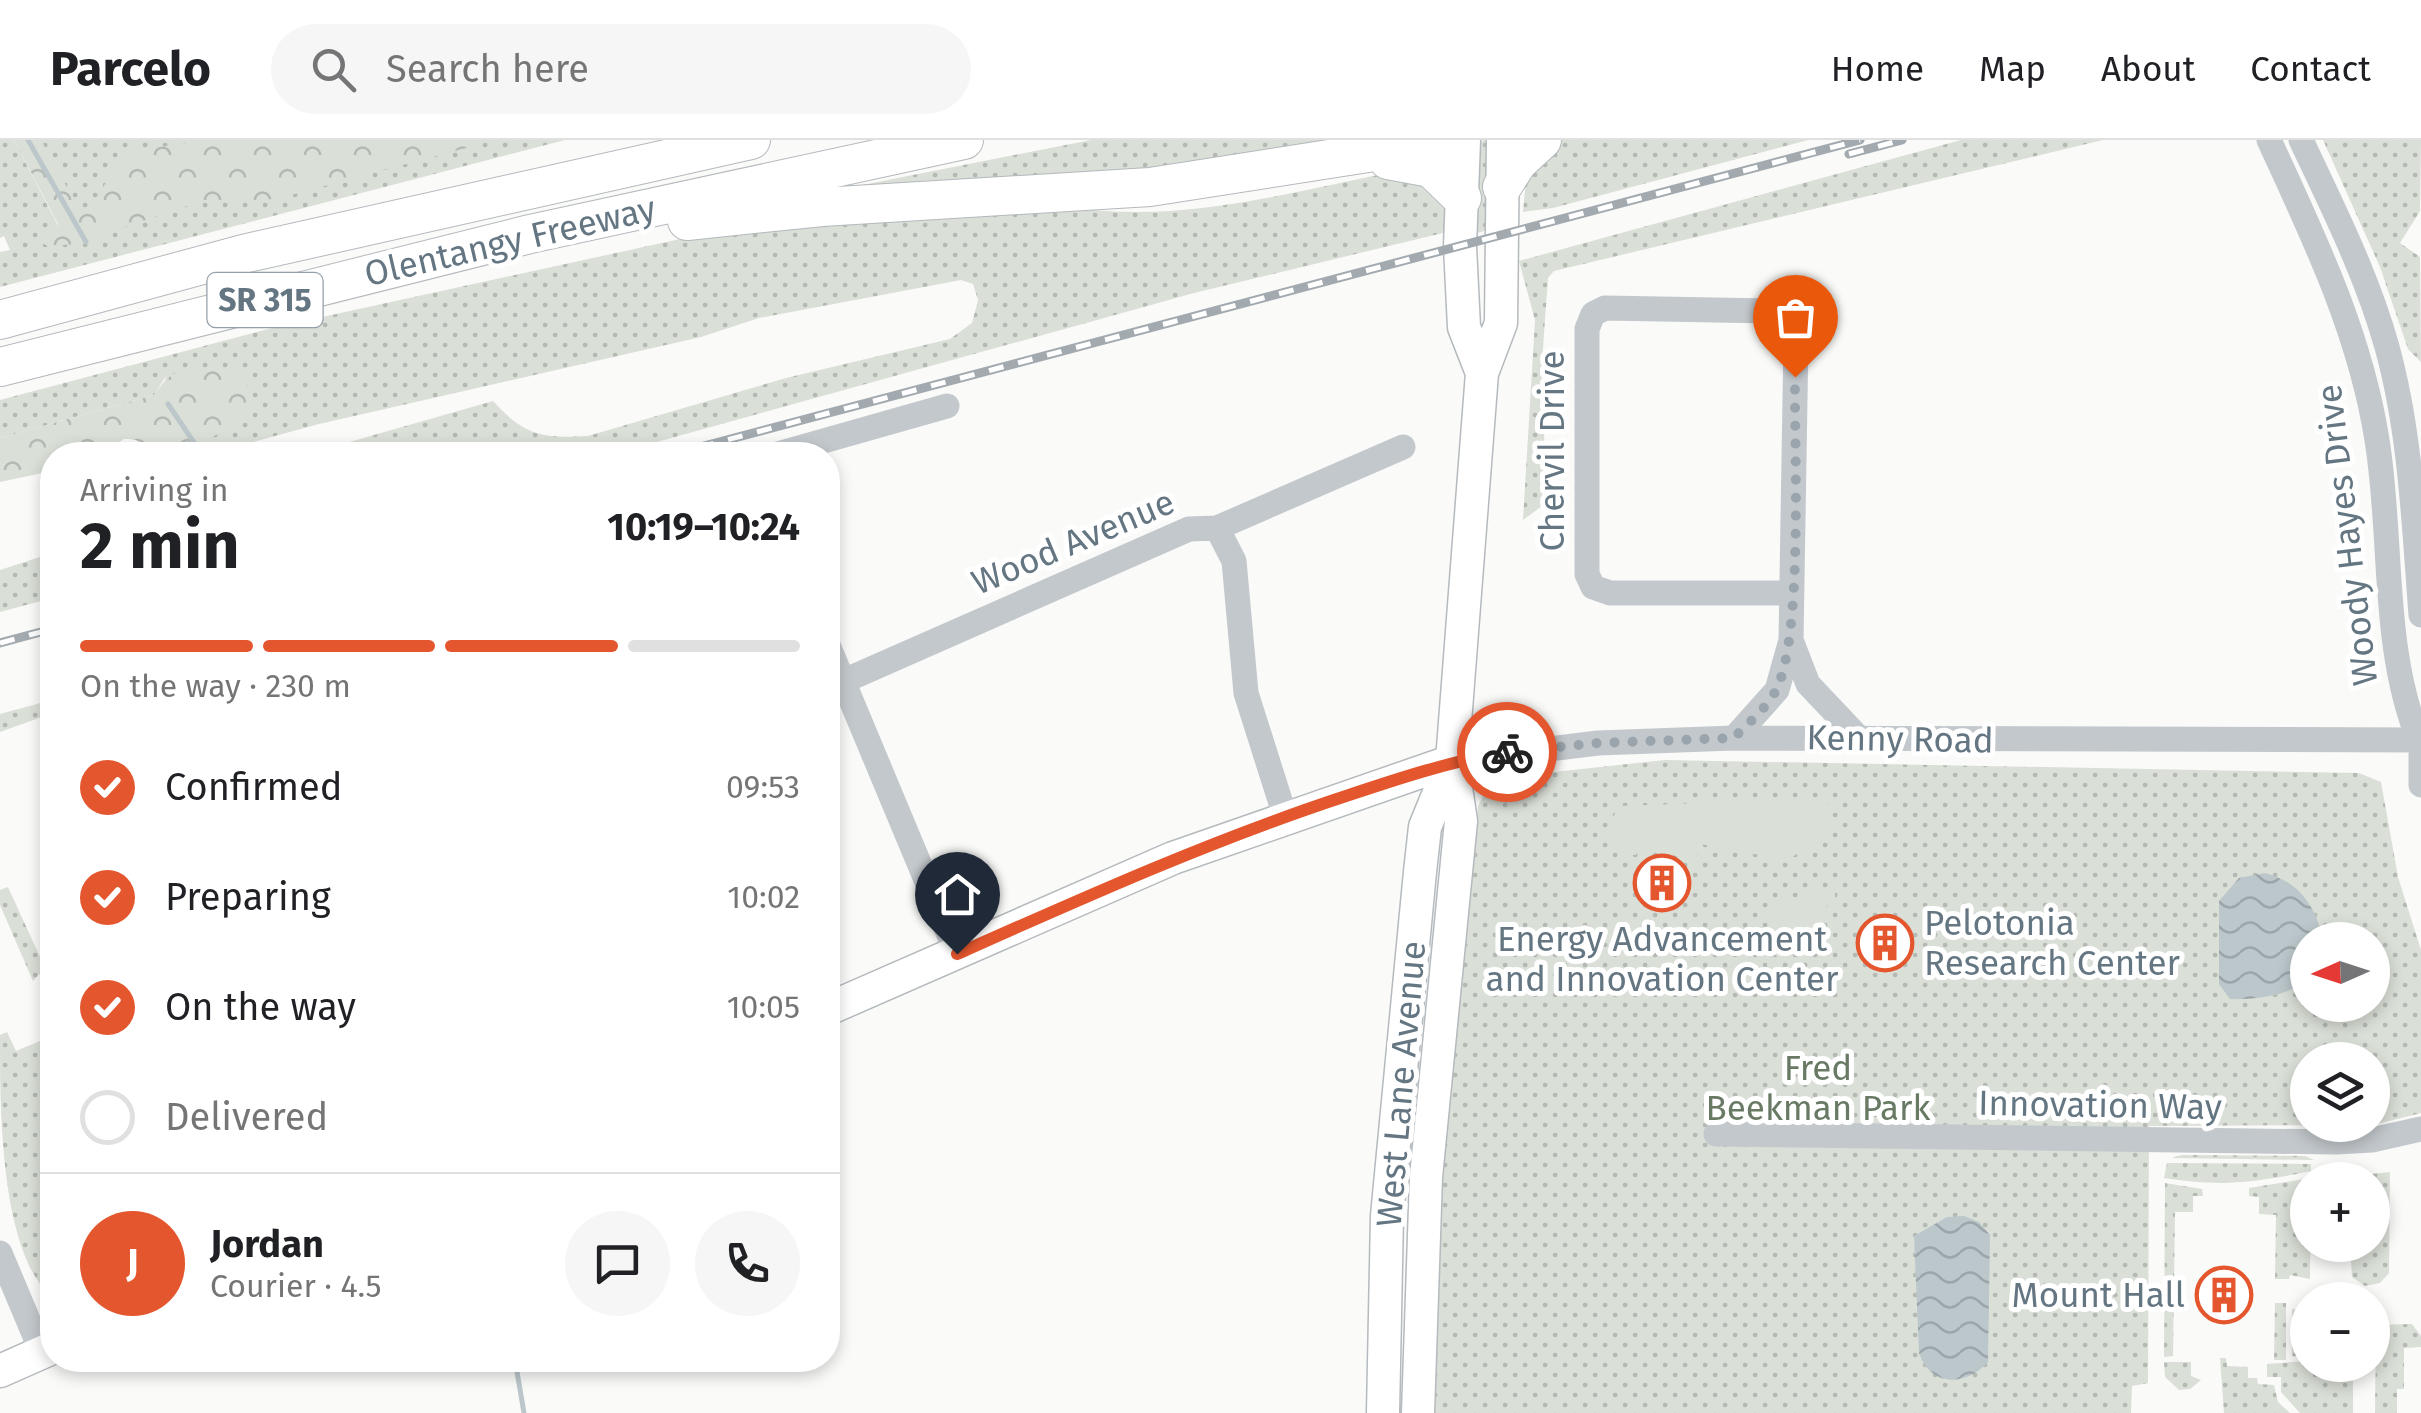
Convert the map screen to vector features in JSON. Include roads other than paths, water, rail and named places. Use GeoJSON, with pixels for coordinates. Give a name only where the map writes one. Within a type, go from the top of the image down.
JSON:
{"type":"FeatureCollection","features":[{"type":"Feature","properties":{"kind":"highway"},"geometry":{"type":"LineString","coordinates":[[243,254],[642,140]]}},
{"type":"Feature","properties":{"kind":"highway","name":"Olentangy Freeway"},"geometry":{"type":"LineString","coordinates":[[0,320],[243,254],[751,140]]}},
{"type":"Feature","properties":{"kind":"highway","name":"Olentangy Freeway"},"geometry":{"type":"LineString","coordinates":[[0,367],[530,234],[964,140]]}},
{"type":"Feature","properties":{"kind":"highway"},"geometry":{"type":"LineString","coordinates":[[530,234],[822,207],[1150,187],[1451,140]]}},
{"type":"Feature","properties":{"kind":"highway"},"geometry":{"type":"LineString","coordinates":[[1502,187],[1518,162],[1542,140]]}},
{"type":"Feature","properties":{"kind":"highway"},"geometry":{"type":"LineString","coordinates":[[1340,160],[1417,163],[1445,178],[1462,198]]}},
{"type":"Feature","properties":{"kind":"main road","name":"West Lane Avenue"},"geometry":{"type":"LineString","coordinates":[[1464,140],[1464,327],[1482,372]]}},
{"type":"Feature","properties":{"kind":"main road","name":"West Lane Avenue"},"geometry":{"type":"LineString","coordinates":[[1418,1413],[1426,1177],[1461,821],[1452,761],[1482,372],[1501,323],[1503,140]]}},
{"type":"Feature","properties":{"kind":"main road","name":"West Lane Avenue"},"geometry":{"type":"LineString","coordinates":[[1383,1413],[1387,1216],[1420,872],[1425,827],[1452,761]]}},
{"type":"Feature","properties":{"kind":"main road","name":"Kenny Road"},"geometry":{"type":"LineString","coordinates":[[840,1005],[1173,858],[1452,761]]}},
{"type":"Feature","properties":{"kind":"main road"},"geometry":{"type":"LineString","coordinates":[[0,1372],[40,1354]]}},
{"type":"Feature","properties":{"kind":"street","name":"Woody Hayes Drive"},"geometry":{"type":"LineString","coordinates":[[2269,140],[2337,288],[2363,367],[2378,442],[2400,694],[2420,734],[2421,785]]}},
{"type":"Feature","properties":{"kind":"street","name":"Woody Hayes Drive"},"geometry":{"type":"LineString","coordinates":[[2301,140],[2368,289],[2388,349],[2409,466],[2421,615]]}},
{"type":"Feature","properties":{"kind":"street","name":"Chervil Drive"},"geometry":{"type":"LineString","coordinates":[[1605,308],[1771,311],[1789,317],[1796,338],[1791,593],[1610,593],[1593,587],[1587,574],[1588,329],[1593,314],[1605,308]]}},
{"type":"Feature","properties":{"kind":"street"},"geometry":{"type":"LineString","coordinates":[[820,442],[948,406]]}},
{"type":"Feature","properties":{"kind":"street","name":"Wood Avenue"},"geometry":{"type":"LineString","coordinates":[[840,682],[1188,529],[1217,528],[1403,447]]}},
{"type":"Feature","properties":{"kind":"street"},"geometry":{"type":"LineString","coordinates":[[1217,528],[1234,562],[1246,693],[1285,816]]}},
{"type":"Feature","properties":{"kind":"street"},"geometry":{"type":"LineString","coordinates":[[1734,738],[1777,690],[1790,640],[1791,593]]}},
{"type":"Feature","properties":{"kind":"street"},"geometry":{"type":"LineString","coordinates":[[1790,640],[1808,684],[1861,740]]}},
{"type":"Feature","properties":{"kind":"street"},"geometry":{"type":"LineString","coordinates":[[840,693],[957,954]]}},
{"type":"Feature","properties":{"kind":"street","name":"Kenny Road"},"geometry":{"type":"LineString","coordinates":[[1452,761],[1598,743],[1734,738],[2420,734]]}},
{"type":"Feature","properties":{"kind":"street","name":"Innovation Way"},"geometry":{"type":"LineString","coordinates":[[1716,1134],[2336,1142],[2372,1140],[2421,1129]]}},
{"type":"Feature","properties":{"kind":"street"},"geometry":{"type":"LineString","coordinates":[[0,1253],[40,1336]]}},
{"type":"Feature","properties":{"kind":"water"},"geometry":{"type":"Polygon","coordinates":[[[2265,873],[2277,877],[2304,897],[2316,916],[2318,922],[2290,922],[2290,989],[2271,996],[2230,999],[2219,984],[2219,901],[2239,878],[2265,873]]]}},
{"type":"Feature","properties":{"kind":"water"},"geometry":{"type":"Polygon","coordinates":[[[1964,1216],[1979,1222],[1990,1235],[1988,1362],[1969,1376],[1949,1380],[1932,1372],[1919,1353],[1914,1236],[1947,1217],[1964,1216]]]}},
{"type":"Feature","properties":{"kind":"waterway"},"geometry":{"type":"LineString","coordinates":[[28,140],[86,242]]}},
{"type":"Feature","properties":{"kind":"waterway"},"geometry":{"type":"LineString","coordinates":[[168,404],[194,442]]}},
{"type":"Feature","properties":{"kind":"waterway"},"geometry":{"type":"LineString","coordinates":[[517,1372],[524,1413]]}},
{"type":"Feature","properties":{"kind":"railway"},"geometry":{"type":"LineString","coordinates":[[719,442],[1860,140]]}},
{"type":"Feature","properties":{"kind":"railway"},"geometry":{"type":"LineString","coordinates":[[1849,154],[1902,140]]}},
{"type":"Feature","properties":{"kind":"railway"},"geometry":{"type":"LineString","coordinates":[[0,643],[40,632]]}},
{"type":"Feature","properties":{"kind":"place","name":"Energy Advancement and Innovation Center"},"geometry":{"type":"Point","coordinates":[1662,883]}},
{"type":"Feature","properties":{"kind":"place","name":"Pelotonia Research Center"},"geometry":{"type":"Point","coordinates":[1885,943]}},
{"type":"Feature","properties":{"kind":"place","name":"Mount Hall"},"geometry":{"type":"Point","coordinates":[2224,1295]}},
{"type":"Feature","properties":{"kind":"park label","name":"Fred Beekman Park"},"geometry":{"type":"Point","coordinates":[1818,1088]}}]}
